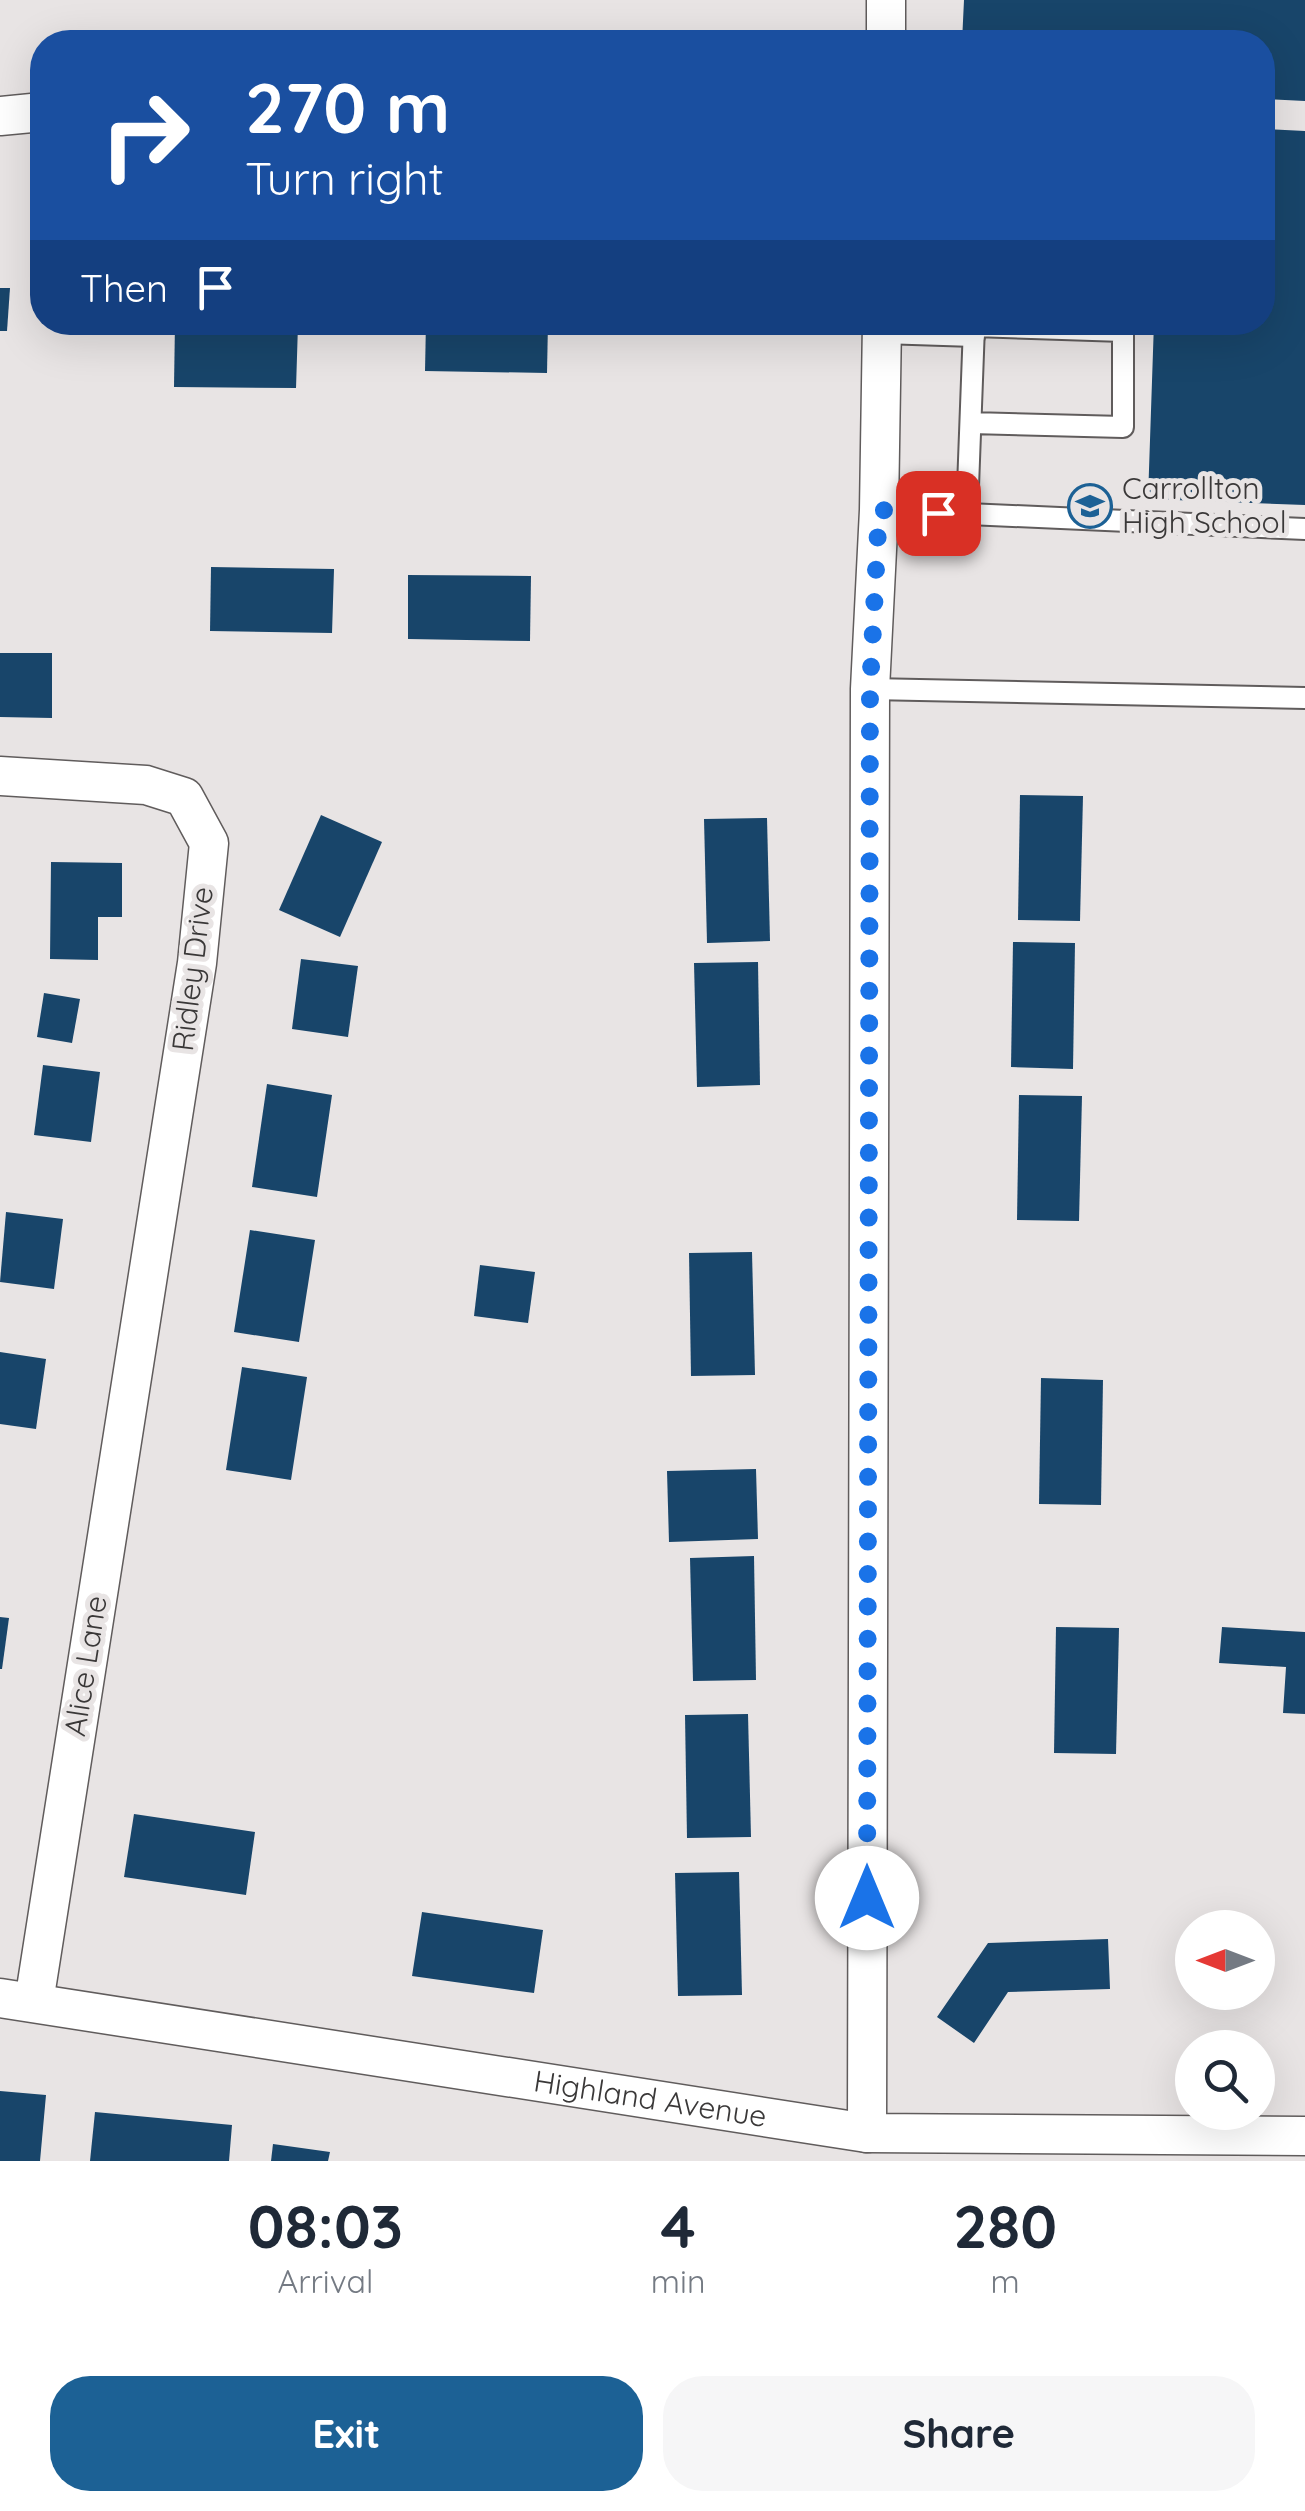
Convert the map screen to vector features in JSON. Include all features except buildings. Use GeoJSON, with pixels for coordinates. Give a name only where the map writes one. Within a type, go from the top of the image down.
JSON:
{"type":"FeatureCollection","features":[{"type":"Feature","properties":{"kind":"street"},"geometry":{"type":"LineString","coordinates":[[886,0],[886,30]]}},
{"type":"Feature","properties":{"kind":"street"},"geometry":{"type":"LineString","coordinates":[[0,116],[30,113]]}},
{"type":"Feature","properties":{"kind":"street"},"geometry":{"type":"LineString","coordinates":[[867,2132],[870,689],[882,335]]}},
{"type":"Feature","properties":{"kind":"street","name":"Ridley Drive"},"geometry":{"type":"LineString","coordinates":[[0,776],[146,785],[184,798],[209,843],[197,964],[139,1331]]}},
{"type":"Feature","properties":{"kind":"street","name":"Alice Lane"},"geometry":{"type":"LineString","coordinates":[[17,2000],[139,1331]]}},
{"type":"Feature","properties":{"kind":"street","name":"Highland Avenue"},"geometry":{"type":"LineString","coordinates":[[17,2000],[867,2132],[1305,2136]]}},
{"type":"Feature","properties":{"kind":"lane"},"geometry":{"type":"LineString","coordinates":[[962,335],[974,336],[967,514]]}},
{"type":"Feature","properties":{"kind":"lane"},"geometry":{"type":"LineString","coordinates":[[971,424],[1123,427],[1123,335]]}},
{"type":"Feature","properties":{"kind":"lane"},"geometry":{"type":"LineString","coordinates":[[879,510],[1305,529]]}},
{"type":"Feature","properties":{"kind":"lane"},"geometry":{"type":"LineString","coordinates":[[870,689],[1305,698]]}},
{"type":"Feature","properties":{"kind":"place","name":"Carrollton High School"},"geometry":{"type":"Point","coordinates":[1090,506]}},
{"type":"Feature","properties":{"kind":"route"},"geometry":{"type":"LineString","coordinates":[[867,1898],[870,689],[879,510],[938,513]]}}]}
